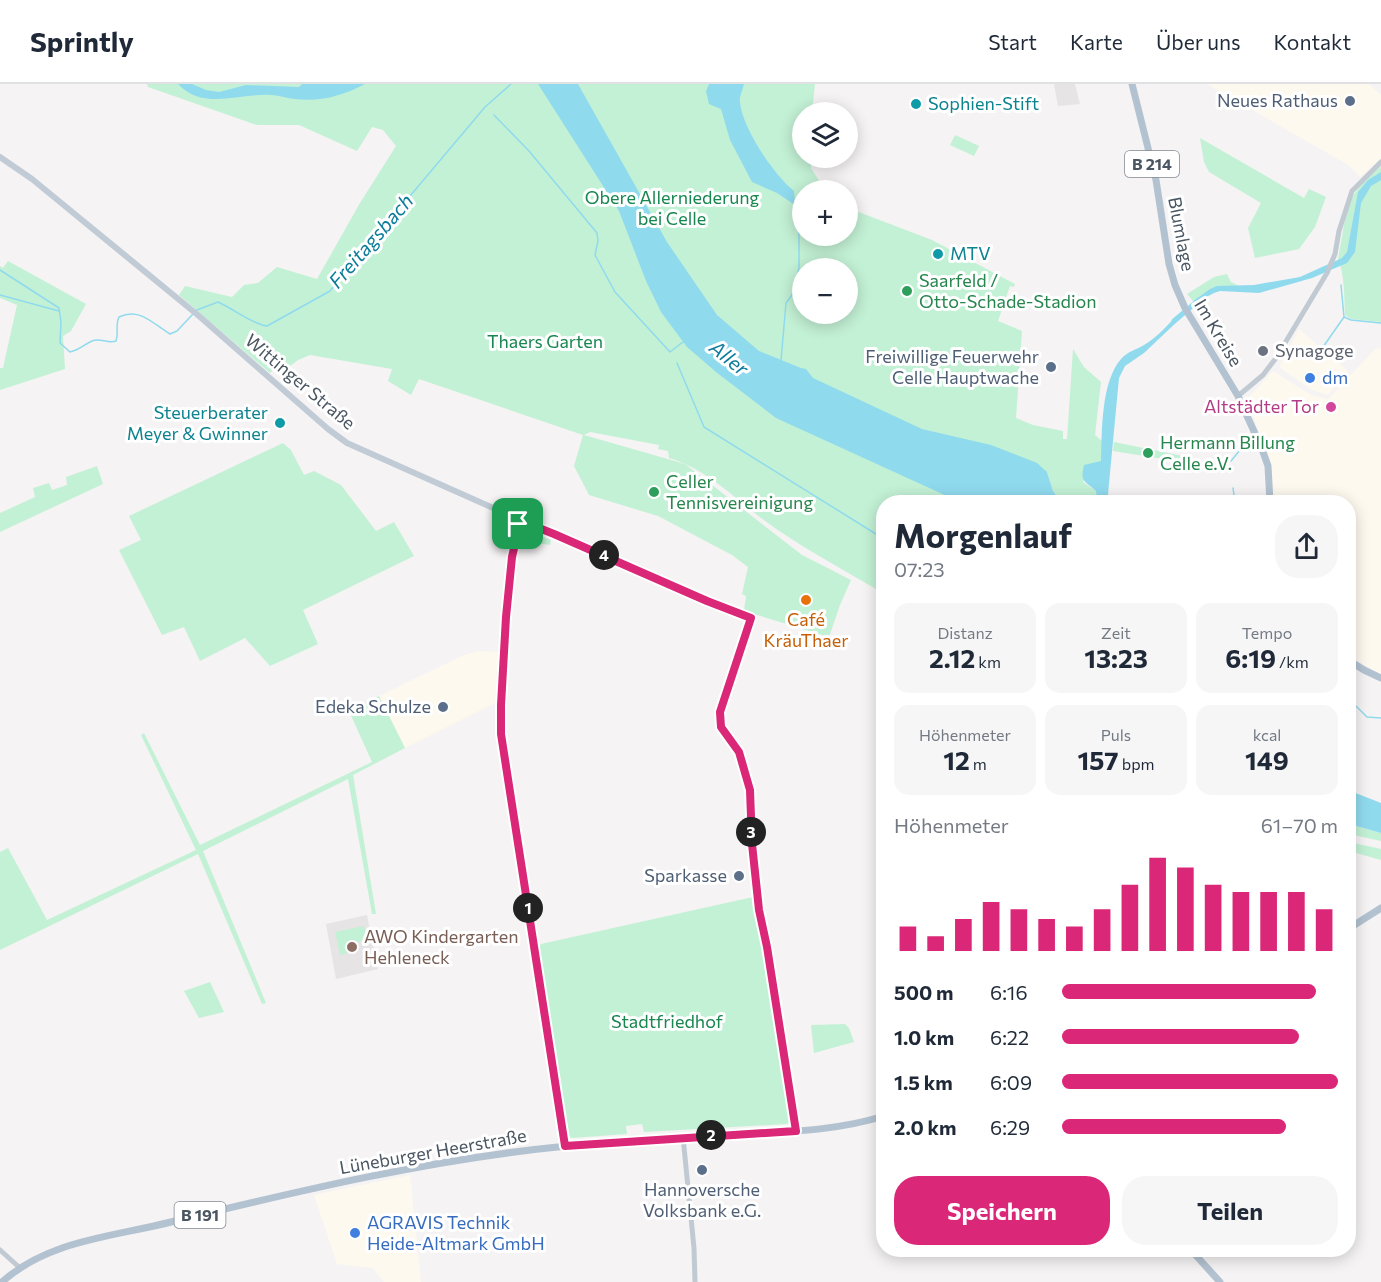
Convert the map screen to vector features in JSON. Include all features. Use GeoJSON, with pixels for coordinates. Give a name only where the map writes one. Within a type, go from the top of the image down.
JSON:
{"type":"FeatureCollection","features":[{"type":"Feature","properties":{"kind":"main road","name":"Blumlage"},"geometry":{"type":"LineString","coordinates":[[1132,84],[1155,180],[1169,264],[1175,285]]}},
{"type":"Feature","properties":{"kind":"main road","name":"Wittinger Straße"},"geometry":{"type":"LineString","coordinates":[[0,157],[32,178],[191,309],[347,443],[509,516],[518,524]]}},
{"type":"Feature","properties":{"kind":"main road","name":"Im Kreise"},"geometry":{"type":"LineString","coordinates":[[1175,285],[1186,310],[1238,396]]}},
{"type":"Feature","properties":{"kind":"main road","name":"B 214"},"geometry":{"type":"LineString","coordinates":[[1238,396],[1268,466],[1270,495]]}},
{"type":"Feature","properties":{"kind":"main road"},"geometry":{"type":"LineString","coordinates":[[518,524],[510,577],[501,734],[565,1146]]}},
{"type":"Feature","properties":{"kind":"main road"},"geometry":{"type":"LineString","coordinates":[[1356,665],[1381,678]]}},
{"type":"Feature","properties":{"kind":"main road"},"geometry":{"type":"LineString","coordinates":[[1356,924],[1381,909]]}},
{"type":"Feature","properties":{"kind":"main road","name":"Lüneburger Heerstraße"},"geometry":{"type":"LineString","coordinates":[[2,1282],[37,1257],[70,1244],[353,1179],[466,1159],[565,1146],[796,1131],[843,1126],[876,1118]]}},
{"type":"Feature","properties":{"kind":"main road"},"geometry":{"type":"LineString","coordinates":[[1197,1257],[1220,1282]]}},
{"type":"Feature","properties":{"kind":"street"},"geometry":{"type":"LineString","coordinates":[[1238,396],[1263,375],[1271,365],[1328,273],[1352,191],[1381,162]]}},
{"type":"Feature","properties":{"kind":"street","name":"Wittinger Straße"},"geometry":{"type":"LineString","coordinates":[[518,524],[531,524],[751,618],[720,712],[721,727],[739,752],[749,784],[756,888],[796,1131]]}},
{"type":"Feature","properties":{"kind":"street"},"geometry":{"type":"LineString","coordinates":[[683,1137],[695,1255],[695,1282]]}},
{"type":"Feature","properties":{"kind":"street"},"geometry":{"type":"LineString","coordinates":[[0,1250],[20,1268]]}},
{"type":"Feature","properties":{"kind":"shaded area"},"geometry":{"type":"Polygon","coordinates":[[[1054,84],[1075,84],[1080,104],[1058,106],[1054,84]]]}},
{"type":"Feature","properties":{"kind":"shaded area"},"geometry":{"type":"Polygon","coordinates":[[[1207,84],[1369,84],[1381,95],[1381,158],[1360,177],[1350,166],[1207,84]]]}},
{"type":"Feature","properties":{"kind":"shaded area"},"geometry":{"type":"Polygon","coordinates":[[[1299,329],[1348,371],[1328,395],[1312,390],[1279,367],[1299,329]]]}},
{"type":"Feature","properties":{"kind":"shaded area"},"geometry":{"type":"Polygon","coordinates":[[[1381,348],[1381,675],[1356,659],[1356,495],[1271,495],[1265,449],[1247,399],[1273,371],[1311,395],[1328,399],[1375,349],[1381,348]]]}},
{"type":"Feature","properties":{"kind":"shaded area"},"geometry":{"type":"Polygon","coordinates":[[[478,651],[498,652],[495,703],[405,748],[379,696],[464,655],[478,651]]]}},
{"type":"Feature","properties":{"kind":"shaded area","name":"AWO Kindergarten Hehleneck"},"geometry":{"type":"Polygon","coordinates":[[[367,915],[378,969],[336,979],[326,924],[367,915]]]}},
{"type":"Feature","properties":{"kind":"shaded area"},"geometry":{"type":"Polygon","coordinates":[[[410,1175],[421,1282],[384,1282],[373,1268],[337,1264],[314,1195],[410,1175]]]}},
{"type":"Feature","properties":{"kind":"green space","name":"Obere Allerniederung bei Celle"},"geometry":{"type":"Polygon","coordinates":[[[147,84],[815,84],[813,102],[792,102],[792,168],[811,168],[819,180],[792,180],[792,246],[858,246],[858,212],[932,240],[1015,284],[1014,287],[1010,286],[998,321],[1022,331],[1016,418],[1033,425],[1063,431],[1063,439],[1067,439],[1073,349],[1084,367],[1101,382],[1095,435],[1102,441],[1101,461],[1083,482],[1096,491],[1096,495],[1056,495],[1047,472],[1006,495],[876,495],[876,589],[790,538],[718,484],[685,464],[802,555],[851,580],[829,637],[744,611],[746,596],[742,594],[748,567],[732,555],[658,516],[589,495],[574,466],[583,435],[419,379],[411,395],[388,381],[392,369],[310,355],[290,366],[282,360],[270,373],[179,295],[185,286],[232,297],[244,285],[258,283],[277,267],[317,279],[360,203],[396,146],[383,130],[372,127],[357,151],[299,125],[257,125],[148,87],[147,84]],[[590,432],[584,435],[685,464],[669,458],[668,451],[658,449],[659,445],[590,432]]]}},
{"type":"Feature","properties":{"kind":"green space"},"geometry":{"type":"Polygon","coordinates":[[[955,135],[979,146],[974,156],[950,145],[955,135]]]}},
{"type":"Feature","properties":{"kind":"green space"},"geometry":{"type":"Polygon","coordinates":[[[1200,138],[1304,198],[1309,189],[1326,197],[1315,227],[1299,249],[1255,258],[1248,228],[1261,203],[1209,172],[1204,162],[1200,138]]]}},
{"type":"Feature","properties":{"kind":"green space"},"geometry":{"type":"Polygon","coordinates":[[[1381,166],[1381,322],[1351,319],[1345,315],[1343,279],[1338,259],[1348,202],[1364,181],[1381,166]]]}},
{"type":"Feature","properties":{"kind":"green space"},"geometry":{"type":"Polygon","coordinates":[[[8,261],[86,304],[71,331],[63,336],[65,369],[0,390],[0,368],[3,368],[17,305],[0,298],[0,266],[3,268],[8,261]]]}},
{"type":"Feature","properties":{"kind":"green space"},"geometry":{"type":"Polygon","coordinates":[[[1227,274],[1231,282],[1239,286],[1214,289],[1193,301],[1187,294],[1214,277],[1227,274]]]}},
{"type":"Feature","properties":{"kind":"green space","name":"Hermann Billung Celle e.V."},"geometry":{"type":"Polygon","coordinates":[[[1114,442],[1183,456],[1182,462],[1113,451],[1114,442]]]}},
{"type":"Feature","properties":{"kind":"green space"},"geometry":{"type":"Polygon","coordinates":[[[283,443],[291,450],[304,475],[314,471],[341,485],[376,531],[394,522],[414,556],[303,610],[318,644],[270,666],[245,638],[200,661],[184,627],[162,635],[119,550],[141,540],[129,516],[283,443]]]}},
{"type":"Feature","properties":{"kind":"green space"},"geometry":{"type":"Polygon","coordinates":[[[97,466],[103,484],[0,532],[0,513],[35,497],[33,488],[49,483],[52,490],[67,485],[66,477],[97,466]]]}},
{"type":"Feature","properties":{"kind":"green space"},"geometry":{"type":"Polygon","coordinates":[[[526,532],[551,540],[550,545],[522,541],[519,545],[522,533],[526,532]]]}},
{"type":"Feature","properties":{"kind":"green space"},"geometry":{"type":"Polygon","coordinates":[[[379,696],[405,748],[353,775],[376,914],[372,914],[348,779],[203,851],[266,1003],[262,1004],[198,854],[0,950],[0,852],[8,848],[47,920],[196,850],[141,735],[144,733],[200,845],[372,762],[349,711],[379,696]]]}},
{"type":"Feature","properties":{"kind":"green space"},"geometry":{"type":"Polygon","coordinates":[[[1356,826],[1381,833],[1381,841],[1356,836],[1356,826]]]}},
{"type":"Feature","properties":{"kind":"green space"},"geometry":{"type":"Polygon","coordinates":[[[1356,844],[1381,849],[1381,860],[1356,853],[1356,844]]]}},
{"type":"Feature","properties":{"kind":"green space","name":"Stadtfriedhof"},"geometry":{"type":"Polygon","coordinates":[[[753,897],[790,1121],[787,1124],[644,1132],[642,1124],[626,1126],[627,1134],[572,1138],[568,1136],[538,948],[541,944],[753,897]]]}},
{"type":"Feature","properties":{"kind":"green space"},"geometry":{"type":"Polygon","coordinates":[[[364,926],[367,940],[346,945],[347,953],[340,955],[335,932],[364,926]]]}},
{"type":"Feature","properties":{"kind":"green space"},"geometry":{"type":"Polygon","coordinates":[[[210,982],[224,1012],[199,1018],[184,991],[210,982]]]}},
{"type":"Feature","properties":{"kind":"green space"},"geometry":{"type":"Polygon","coordinates":[[[845,1024],[854,1042],[814,1053],[811,1025],[845,1024]]]}},
{"type":"Feature","properties":{"kind":"water"},"geometry":{"type":"Polygon","coordinates":[[[178,84],[192,84],[219,92],[246,85],[299,87],[302,84],[365,84],[331,97],[304,100],[276,95],[210,99],[188,92],[178,84]]]}},
{"type":"Feature","properties":{"kind":"water","name":"Aller"},"geometry":{"type":"Polygon","coordinates":[[[538,84],[578,84],[667,242],[717,315],[759,351],[806,369],[813,378],[922,429],[991,445],[1037,463],[1047,472],[1056,495],[945,495],[776,418],[687,347],[661,312],[646,281],[619,211],[538,84]]]}},
{"type":"Feature","properties":{"kind":"water"},"geometry":{"type":"Polygon","coordinates":[[[709,84],[744,84],[740,100],[746,125],[769,163],[792,189],[792,203],[777,193],[752,182],[730,140],[721,109],[709,104],[706,91],[709,84]]]}},
{"type":"Feature","properties":{"kind":"water"},"geometry":{"type":"Polygon","coordinates":[[[1381,172],[1381,180],[1371,186],[1361,203],[1355,252],[1347,263],[1312,278],[1259,293],[1220,291],[1195,303],[1193,301],[1217,286],[1254,285],[1300,277],[1342,258],[1347,252],[1358,192],[1368,180],[1381,172]]]}},
{"type":"Feature","properties":{"kind":"water"},"geometry":{"type":"Polygon","coordinates":[[[1179,314],[1181,318],[1144,353],[1125,366],[1119,378],[1108,495],[1096,495],[1096,491],[1082,475],[1084,465],[1101,461],[1104,407],[1110,380],[1114,369],[1124,356],[1153,339],[1179,314]]]}},
{"type":"Feature","properties":{"kind":"water"},"geometry":{"type":"Polygon","coordinates":[[[1356,793],[1381,803],[1381,833],[1356,826],[1356,793]]]}},
{"type":"Feature","properties":{"kind":"waterway","name":"Freitagsbach"},"geometry":{"type":"LineString","coordinates":[[197,310],[218,302],[256,323],[267,326],[330,291],[485,107],[511,84]]}},
{"type":"Feature","properties":{"kind":"waterway"},"geometry":{"type":"LineString","coordinates":[[494,115],[529,151],[597,233],[595,255],[615,292],[670,352],[683,342]]}},
{"type":"Feature","properties":{"kind":"waterway"},"geometry":{"type":"LineString","coordinates":[[781,360],[786,303],[792,295],[799,268],[799,246]]}},
{"type":"Feature","properties":{"kind":"waterway","name":"Freitagsbach"},"geometry":{"type":"LineString","coordinates":[[0,270],[59,308],[60,343],[70,352],[95,340],[116,341],[119,317],[126,314],[139,315],[170,334],[177,331],[193,314]]}},
{"type":"Feature","properties":{"kind":"waterway"},"geometry":{"type":"LineString","coordinates":[[1341,285],[1344,317]]}},
{"type":"Feature","properties":{"kind":"waterway"},"geometry":{"type":"LineString","coordinates":[[0,295],[59,311]]}},
{"type":"Feature","properties":{"kind":"waterway"},"geometry":{"type":"LineString","coordinates":[[1174,321],[1199,300]]}},
{"type":"Feature","properties":{"kind":"waterway"},"geometry":{"type":"LineString","coordinates":[[1323,347],[1344,317],[1351,320],[1381,323]]}},
{"type":"Feature","properties":{"kind":"waterway"},"geometry":{"type":"LineString","coordinates":[[677,363],[704,427],[876,534]]}},
{"type":"Feature","properties":{"kind":"waterway"},"geometry":{"type":"LineString","coordinates":[[1231,461],[1249,439]]}},
{"type":"Feature","properties":{"kind":"waterway"},"geometry":{"type":"LineString","coordinates":[[1233,488],[1234,495]]}},
{"type":"Feature","properties":{"kind":"waterway"},"geometry":{"type":"LineString","coordinates":[[1356,706],[1367,717],[1381,718]]}},
{"type":"Feature","properties":{"kind":"place","name":"Neues Rathaus"},"geometry":{"type":"Point","coordinates":[1350,101]}},
{"type":"Feature","properties":{"kind":"place","name":"Sophien-Stift"},"geometry":{"type":"Point","coordinates":[916,104]}},
{"type":"Feature","properties":{"kind":"place","name":"MTV"},"geometry":{"type":"Point","coordinates":[938,254]}},
{"type":"Feature","properties":{"kind":"place","name":"Saarfeld / Otto-Schade-Stadion"},"geometry":{"type":"Point","coordinates":[907,291]}},
{"type":"Feature","properties":{"kind":"place","name":"Synagoge"},"geometry":{"type":"Point","coordinates":[1263,351]}},
{"type":"Feature","properties":{"kind":"place","name":"Freiwillige Feuerwehr Celle Hauptwache"},"geometry":{"type":"Point","coordinates":[1051,367]}},
{"type":"Feature","properties":{"kind":"place","name":"dm"},"geometry":{"type":"Point","coordinates":[1310,378]}},
{"type":"Feature","properties":{"kind":"place","name":"Altstädter Tor"},"geometry":{"type":"Point","coordinates":[1331,407]}},
{"type":"Feature","properties":{"kind":"place","name":"Steuerberater Meyer & Gwinner"},"geometry":{"type":"Point","coordinates":[280,423]}},
{"type":"Feature","properties":{"kind":"place","name":"Hermann Billung Celle e.V."},"geometry":{"type":"Point","coordinates":[1148,453]}},
{"type":"Feature","properties":{"kind":"place","name":"Celler Tennisvereinigung"},"geometry":{"type":"Point","coordinates":[654,492]}},
{"type":"Feature","properties":{"kind":"place","name":"Café KräuThaer"},"geometry":{"type":"Point","coordinates":[806,600]}},
{"type":"Feature","properties":{"kind":"place","name":"Edeka Schulze"},"geometry":{"type":"Point","coordinates":[443,707]}},
{"type":"Feature","properties":{"kind":"place","name":"Sparkasse"},"geometry":{"type":"Point","coordinates":[739,876]}},
{"type":"Feature","properties":{"kind":"place","name":"AWO Kindergarten Hehleneck"},"geometry":{"type":"Point","coordinates":[352,947]}},
{"type":"Feature","properties":{"kind":"place","name":"Hannoversche Volksbank e.G."},"geometry":{"type":"Point","coordinates":[702,1170]}},
{"type":"Feature","properties":{"kind":"place","name":"AGRAVIS Technik Heide-Altmark GmbH"},"geometry":{"type":"Point","coordinates":[355,1233]}},
{"type":"Feature","properties":{"kind":"route"},"geometry":{"type":"LineString","coordinates":[[518,524],[531,524],[751,618],[719,719],[724,733],[739,752],[750,790],[751,833],[759,910],[796,1131],[565,1146],[501,734],[506,617],[518,524]]}},
{"type":"Feature","properties":{"kind":"park label","name":"Thaers Garten"},"geometry":{"type":"Point","coordinates":[545,342]}}]}
